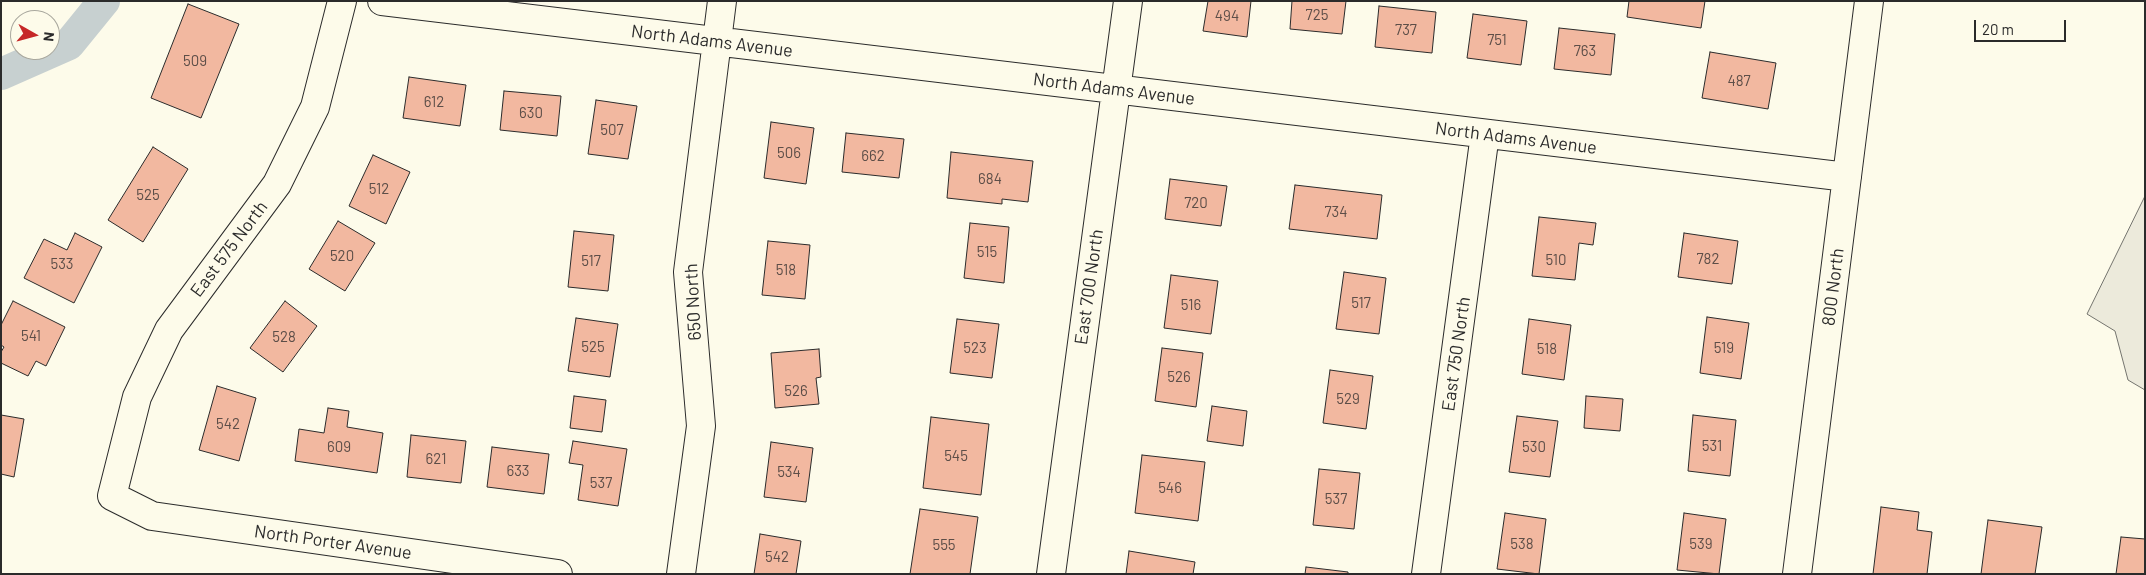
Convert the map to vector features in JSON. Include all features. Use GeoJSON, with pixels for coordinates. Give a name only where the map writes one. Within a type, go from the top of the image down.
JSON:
{"type":"FeatureCollection","features":[{"type":"Feature","properties":{"kind":"street","name":"East 575 North"},"geometry":{"type":"LineString","coordinates":[[112,496],[137,397],[169,330],[277,184],[315,107],[342,1]]}},
{"type":"Feature","properties":{"kind":"street","name":"North Adams Avenue"},"geometry":{"type":"LineString","coordinates":[[382,1],[1847,177]]}},
{"type":"Feature","properties":{"kind":"street","name":"650 North"},"geometry":{"type":"LineString","coordinates":[[681,574],[701,426],[688,272],[722,1]]}},
{"type":"Feature","properties":{"kind":"street","name":"East 700 North"},"geometry":{"type":"LineString","coordinates":[[1051,574],[1128,1]]}},
{"type":"Feature","properties":{"kind":"street","name":"800 North"},"geometry":{"type":"LineString","coordinates":[[1797,574],[1869,1]]}},
{"type":"Feature","properties":{"kind":"street","name":"East 750 North"},"geometry":{"type":"LineString","coordinates":[[1426,574],[1486,134]]}},
{"type":"Feature","properties":{"kind":"street","name":"North Porter Avenue"},"geometry":{"type":"LineString","coordinates":[[112,496],[152,516],[558,574]]}},
{"type":"Feature","properties":{"kind":"shaded area"},"geometry":{"type":"Polygon","coordinates":[[[2145,196],[2145,390],[2128,380],[2115,331],[2087,314],[2145,196]]]}},
{"type":"Feature","properties":{"kind":"building"},"geometry":{"type":"Polygon","coordinates":[[[1208,1],[1251,1],[1247,37],[1203,31],[1208,1]]]}},
{"type":"Feature","properties":{"kind":"building"},"geometry":{"type":"Polygon","coordinates":[[[1292,1],[1346,1],[1342,34],[1290,29],[1292,1]]]}},
{"type":"Feature","properties":{"kind":"building"},"geometry":{"type":"Polygon","coordinates":[[[1629,1],[1705,1],[1701,28],[1627,17],[1629,1]]]}},
{"type":"Feature","properties":{"kind":"building"},"geometry":{"type":"Polygon","coordinates":[[[188,4],[239,24],[201,118],[151,98],[188,4]]]}},
{"type":"Feature","properties":{"kind":"building"},"geometry":{"type":"Polygon","coordinates":[[[1379,6],[1436,12],[1432,53],[1375,47],[1379,6]]]}},
{"type":"Feature","properties":{"kind":"building"},"geometry":{"type":"Polygon","coordinates":[[[1473,14],[1527,21],[1521,65],[1467,58],[1473,14]]]}},
{"type":"Feature","properties":{"kind":"building"},"geometry":{"type":"Polygon","coordinates":[[[1559,28],[1615,34],[1611,75],[1554,69],[1559,28]]]}},
{"type":"Feature","properties":{"kind":"building"},"geometry":{"type":"Polygon","coordinates":[[[1710,52],[1776,63],[1768,109],[1702,98],[1710,52]]]}},
{"type":"Feature","properties":{"kind":"building"},"geometry":{"type":"Polygon","coordinates":[[[409,77],[466,85],[460,126],[403,118],[409,77]]]}},
{"type":"Feature","properties":{"kind":"building"},"geometry":{"type":"Polygon","coordinates":[[[504,91],[561,96],[557,136],[500,130],[504,91]]]}},
{"type":"Feature","properties":{"kind":"building"},"geometry":{"type":"Polygon","coordinates":[[[596,100],[637,106],[628,159],[588,154],[596,100]]]}},
{"type":"Feature","properties":{"kind":"building"},"geometry":{"type":"Polygon","coordinates":[[[771,122],[814,128],[806,184],[764,178],[771,122]]]}},
{"type":"Feature","properties":{"kind":"building"},"geometry":{"type":"Polygon","coordinates":[[[846,133],[904,139],[899,178],[842,172],[846,133]]]}},
{"type":"Feature","properties":{"kind":"building"},"geometry":{"type":"Polygon","coordinates":[[[153,147],[188,169],[143,242],[108,220],[153,147]]]}},
{"type":"Feature","properties":{"kind":"building"},"geometry":{"type":"Polygon","coordinates":[[[951,152],[1033,161],[1028,202],[1002,199],[1002,204],[947,198],[951,152]]]}},
{"type":"Feature","properties":{"kind":"building"},"geometry":{"type":"Polygon","coordinates":[[[373,155],[410,172],[386,224],[349,206],[373,155]]]}},
{"type":"Feature","properties":{"kind":"building"},"geometry":{"type":"Polygon","coordinates":[[[1170,179],[1227,186],[1221,226],[1165,219],[1170,179]]]}},
{"type":"Feature","properties":{"kind":"building"},"geometry":{"type":"Polygon","coordinates":[[[1295,185],[1382,195],[1377,239],[1289,229],[1295,185]]]}},
{"type":"Feature","properties":{"kind":"building"},"geometry":{"type":"Polygon","coordinates":[[[1539,217],[1596,223],[1593,245],[1579,243],[1575,280],[1532,276],[1539,217]]]}},
{"type":"Feature","properties":{"kind":"building"},"geometry":{"type":"Polygon","coordinates":[[[338,221],[375,243],[345,291],[309,269],[338,221]]]}},
{"type":"Feature","properties":{"kind":"building"},"geometry":{"type":"Polygon","coordinates":[[[970,223],[1009,227],[1004,283],[964,278],[970,223]]]}},
{"type":"Feature","properties":{"kind":"building"},"geometry":{"type":"Polygon","coordinates":[[[574,231],[614,235],[608,291],[568,287],[574,231]]]}},
{"type":"Feature","properties":{"kind":"building"},"geometry":{"type":"Polygon","coordinates":[[[75,233],[102,247],[74,303],[24,278],[44,239],[67,250],[75,233]]]}},
{"type":"Feature","properties":{"kind":"building"},"geometry":{"type":"Polygon","coordinates":[[[1684,233],[1738,241],[1732,284],[1678,277],[1684,233]]]}},
{"type":"Feature","properties":{"kind":"building"},"geometry":{"type":"Polygon","coordinates":[[[768,241],[810,245],[805,299],[762,295],[768,241]]]}},
{"type":"Feature","properties":{"kind":"building"},"geometry":{"type":"Polygon","coordinates":[[[1344,272],[1386,278],[1379,334],[1336,329],[1344,272]]]}},
{"type":"Feature","properties":{"kind":"building"},"geometry":{"type":"Polygon","coordinates":[[[1171,275],[1218,281],[1211,334],[1164,328],[1171,275]]]}},
{"type":"Feature","properties":{"kind":"building"},"geometry":{"type":"Polygon","coordinates":[[[13,301],[65,327],[46,366],[36,361],[28,376],[1,363],[1,352],[4,347],[1,345],[1,325],[13,301]]]}},
{"type":"Feature","properties":{"kind":"building"},"geometry":{"type":"Polygon","coordinates":[[[285,301],[317,326],[283,372],[250,348],[285,301]]]}},
{"type":"Feature","properties":{"kind":"building"},"geometry":{"type":"Polygon","coordinates":[[[1707,317],[1749,323],[1741,379],[1700,373],[1707,317]]]}},
{"type":"Feature","properties":{"kind":"building"},"geometry":{"type":"Polygon","coordinates":[[[576,318],[618,324],[610,377],[568,371],[576,318]]]}},
{"type":"Feature","properties":{"kind":"building"},"geometry":{"type":"Polygon","coordinates":[[[957,319],[999,324],[992,378],[950,373],[957,319]]]}},
{"type":"Feature","properties":{"kind":"building"},"geometry":{"type":"Polygon","coordinates":[[[1529,319],[1571,325],[1564,380],[1522,374],[1529,319]]]}},
{"type":"Feature","properties":{"kind":"building"},"geometry":{"type":"Polygon","coordinates":[[[1162,348],[1203,353],[1196,407],[1155,401],[1162,348]]]}},
{"type":"Feature","properties":{"kind":"building"},"geometry":{"type":"Polygon","coordinates":[[[819,349],[821,377],[816,378],[819,404],[775,408],[771,353],[819,349]]]}},
{"type":"Feature","properties":{"kind":"building"},"geometry":{"type":"Polygon","coordinates":[[[1330,370],[1373,376],[1366,429],[1323,423],[1330,370]]]}},
{"type":"Feature","properties":{"kind":"building"},"geometry":{"type":"Polygon","coordinates":[[[217,386],[256,398],[239,461],[199,450],[217,386]]]}},
{"type":"Feature","properties":{"kind":"building"},"geometry":{"type":"Polygon","coordinates":[[[574,396],[606,400],[602,432],[570,428],[574,396]]]}},
{"type":"Feature","properties":{"kind":"building"},"geometry":{"type":"Polygon","coordinates":[[[1586,396],[1623,399],[1620,431],[1584,428],[1586,396]]]}},
{"type":"Feature","properties":{"kind":"building"},"geometry":{"type":"Polygon","coordinates":[[[1212,406],[1247,411],[1243,446],[1207,441],[1212,406]]]}},
{"type":"Feature","properties":{"kind":"building"},"geometry":{"type":"Polygon","coordinates":[[[328,408],[349,411],[347,427],[383,433],[377,473],[295,461],[299,429],[324,433],[328,408]]]}},
{"type":"Feature","properties":{"kind":"building"},"geometry":{"type":"Polygon","coordinates":[[[1,415],[24,419],[14,477],[1,474],[1,415]]]}},
{"type":"Feature","properties":{"kind":"building"},"geometry":{"type":"Polygon","coordinates":[[[1693,415],[1736,420],[1730,476],[1688,471],[1693,415]]]}},
{"type":"Feature","properties":{"kind":"building"},"geometry":{"type":"Polygon","coordinates":[[[1517,416],[1558,421],[1550,477],[1509,472],[1517,416]]]}},
{"type":"Feature","properties":{"kind":"building"},"geometry":{"type":"Polygon","coordinates":[[[931,417],[989,424],[981,495],[923,488],[931,417]]]}},
{"type":"Feature","properties":{"kind":"building"},"geometry":{"type":"Polygon","coordinates":[[[411,435],[466,441],[461,483],[407,477],[411,435]]]}},
{"type":"Feature","properties":{"kind":"building"},"geometry":{"type":"Polygon","coordinates":[[[573,441],[627,449],[618,506],[578,500],[583,465],[569,463],[573,441]]]}},
{"type":"Feature","properties":{"kind":"building"},"geometry":{"type":"Polygon","coordinates":[[[771,442],[813,448],[806,502],[764,497],[771,442]]]}},
{"type":"Feature","properties":{"kind":"building"},"geometry":{"type":"Polygon","coordinates":[[[492,447],[549,454],[544,494],[487,487],[492,447]]]}},
{"type":"Feature","properties":{"kind":"building"},"geometry":{"type":"Polygon","coordinates":[[[1142,455],[1205,462],[1198,521],[1135,513],[1142,455]]]}},
{"type":"Feature","properties":{"kind":"building"},"geometry":{"type":"Polygon","coordinates":[[[1319,469],[1360,473],[1354,529],[1313,525],[1319,469]]]}},
{"type":"Feature","properties":{"kind":"building"},"geometry":{"type":"Polygon","coordinates":[[[1881,507],[1919,512],[1917,530],[1932,532],[1927,574],[1873,574],[1881,507]]]}},
{"type":"Feature","properties":{"kind":"building"},"geometry":{"type":"Polygon","coordinates":[[[920,509],[978,517],[970,574],[910,574],[920,509]]]}},
{"type":"Feature","properties":{"kind":"building"},"geometry":{"type":"Polygon","coordinates":[[[1505,513],[1546,519],[1539,574],[1497,569],[1505,513]]]}},
{"type":"Feature","properties":{"kind":"building"},"geometry":{"type":"Polygon","coordinates":[[[1684,513],[1726,519],[1719,574],[1677,570],[1684,513]]]}},
{"type":"Feature","properties":{"kind":"building"},"geometry":{"type":"Polygon","coordinates":[[[1988,520],[2042,527],[2035,574],[1981,574],[1988,520]]]}},
{"type":"Feature","properties":{"kind":"building"},"geometry":{"type":"Polygon","coordinates":[[[760,534],[801,541],[796,574],[754,574],[760,534]]]}},
{"type":"Feature","properties":{"kind":"building"},"geometry":{"type":"Polygon","coordinates":[[[2121,537],[2145,539],[2145,574],[2116,574],[2121,537]]]}},
{"type":"Feature","properties":{"kind":"building"},"geometry":{"type":"Polygon","coordinates":[[[1129,551],[1195,562],[1193,574],[1126,574],[1129,551]]]}},
{"type":"Feature","properties":{"kind":"building"},"geometry":{"type":"Polygon","coordinates":[[[1306,567],[1348,572],[1348,574],[1305,574],[1306,567]]]}},
{"type":"Feature","properties":{"kind":"waterway"},"geometry":{"type":"LineString","coordinates":[[1,74],[69,44],[104,1]]}}]}
